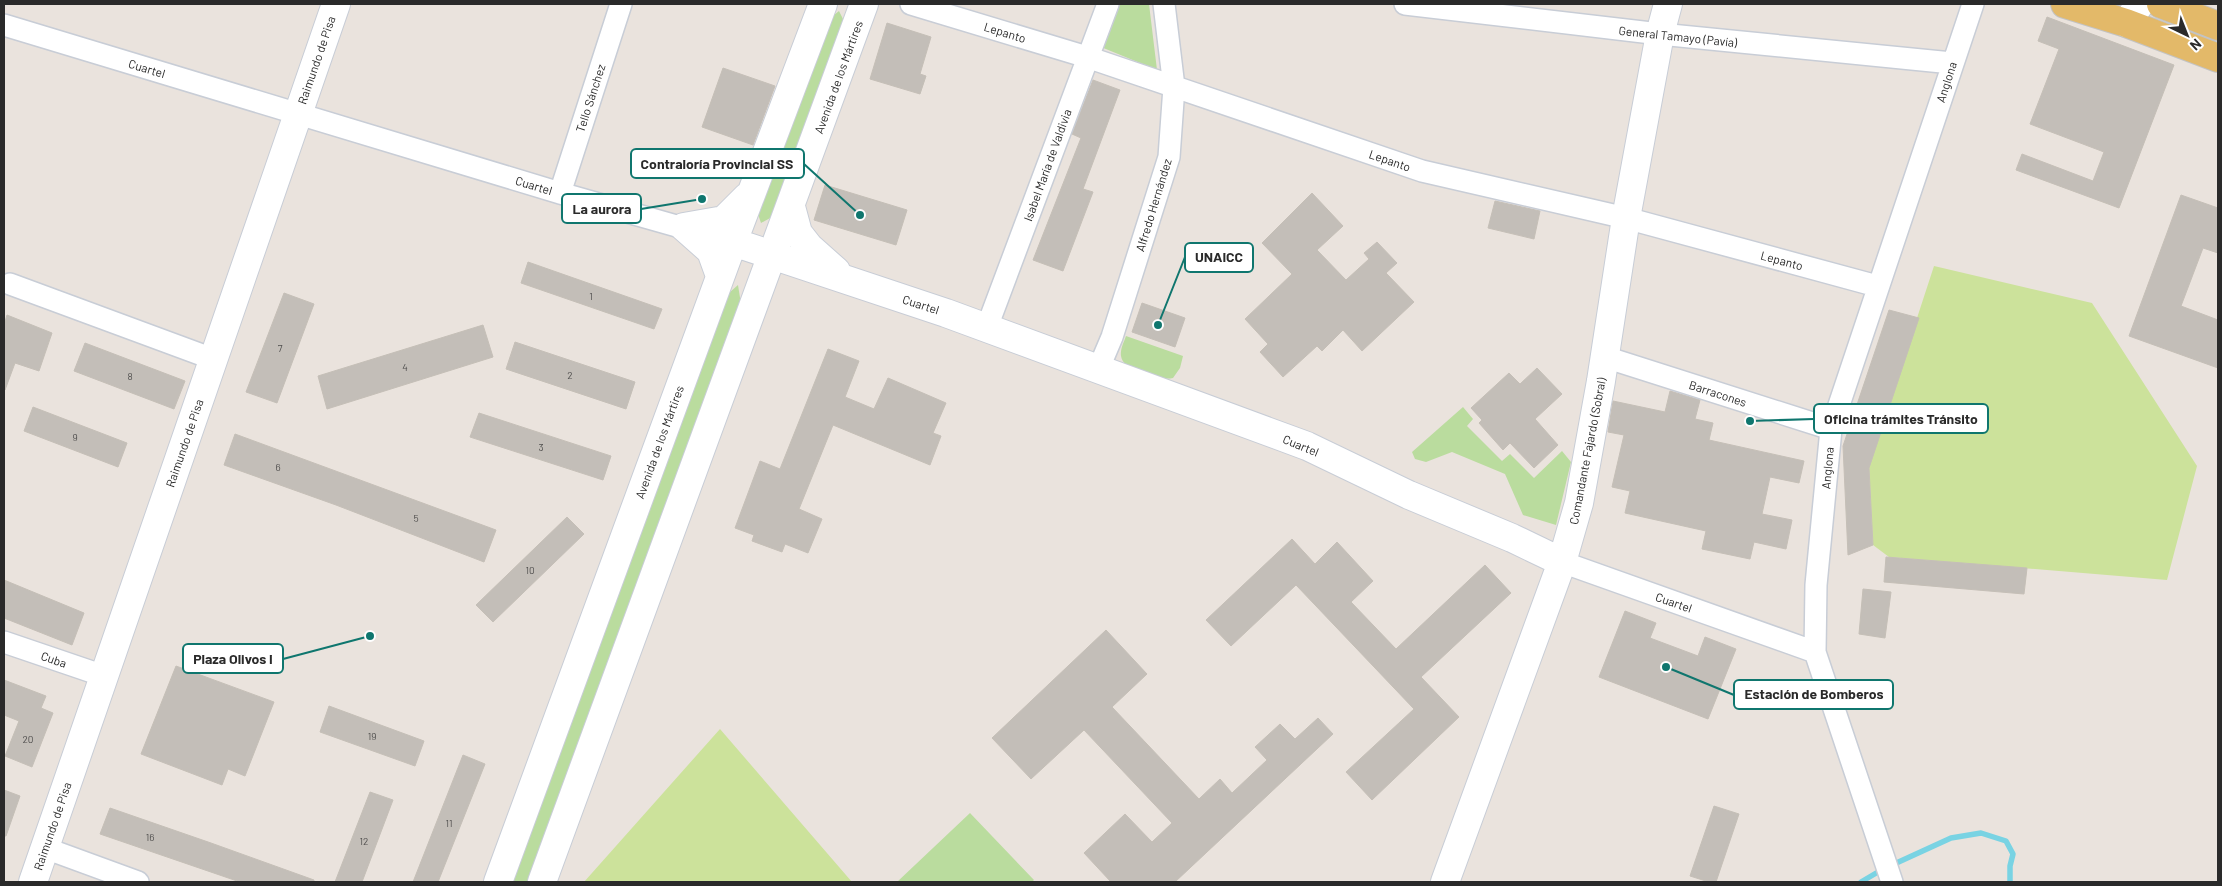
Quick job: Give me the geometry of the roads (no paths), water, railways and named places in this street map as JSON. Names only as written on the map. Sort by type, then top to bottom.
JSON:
[{"type":"main road","name":"Raimundo de Pisa","points":[[33,882],[336,4]]},
{"type":"main road","name":"Avenida de los Mártires","points":[[498,882],[720,276],[824,4]]},
{"type":"main road","name":"Avenida de los Mártires","points":[[542,882],[864,4]]},
{"type":"main road","name":"Comandante Fajardo (Sobral)","points":[[1445,882],[1562,562],[1579,503],[1605,357],[1626,218],[1660,34],[1668,4]]},
{"type":"main road","points":[[2065,4],[2131,10],[2218,58]]},
{"type":"main road","points":[[2162,4],[2218,26]]},
{"type":"main road","points":[[2211,4],[2218,10]]},
{"type":"main road","points":[[684,227],[724,220],[754,191]]},
{"type":"main road","points":[[791,207],[798,233],[809,247],[844,279]]},
{"type":"main road","points":[[684,227],[711,251],[720,276]]},
{"type":"main road","name":"Cuartel","points":[[733,242],[987,328],[1307,446],[1409,495],[1512,538],[1562,562]]},
{"type":"main road","points":[[753,304],[776,283],[794,276],[844,279]]},
{"type":"street","name":"Tello Sánchez","points":[[560,193],[621,4]]},
{"type":"street","name":"Lepanto","points":[[911,4],[1087,57],[1422,171],[1626,218],[1877,286]]},
{"type":"street","name":"Isabel María de Valdivia","points":[[987,328],[1108,4]]},
{"type":"street","name":"Alfredo Hernández","points":[[1098,370],[1112,337],[1169,158],[1174,87],[1164,4]]},
{"type":"street","name":"General Tamayo (Pavía)","points":[[1405,4],[1660,34],[1952,63]]},
{"type":"street","name":"Anglona","points":[[1892,882],[1815,652],[1816,585],[1831,429],[1877,286],[1973,4]]},
{"type":"street","name":"Cuartel","points":[[4,25],[560,193],[733,242]]},
{"type":"street","points":[[10,284],[213,359]]},
{"type":"street","name":"Barracones","points":[[1605,357],[1831,429]]},
{"type":"street","name":"Cuartel","points":[[1562,562],[1815,652]]},
{"type":"street","name":"Cuba","points":[[4,642],[104,676]]},
{"type":"street","points":[[44,848],[138,882]]},
{"type":"waterway","points":[[1892,865],[1951,838],[1981,833],[2006,841],[2013,854],[2010,866],[2010,882]]},
{"type":"waterway","points":[[1861,882],[1883,869]]},
{"type":"place","name":"La aurora","points":[[702,199]]},
{"type":"place","name":"Contraloría Provincial SS","points":[[860,215]]},
{"type":"place","name":"UNAICC","points":[[1158,325]]},
{"type":"place","name":"Oficina trámites Tránsito","points":[[1750,421]]},
{"type":"place","name":"Plaza Olivos I","points":[[370,636]]},
{"type":"place","name":"Estación de Bomberos","points":[[1666,667]]}]
